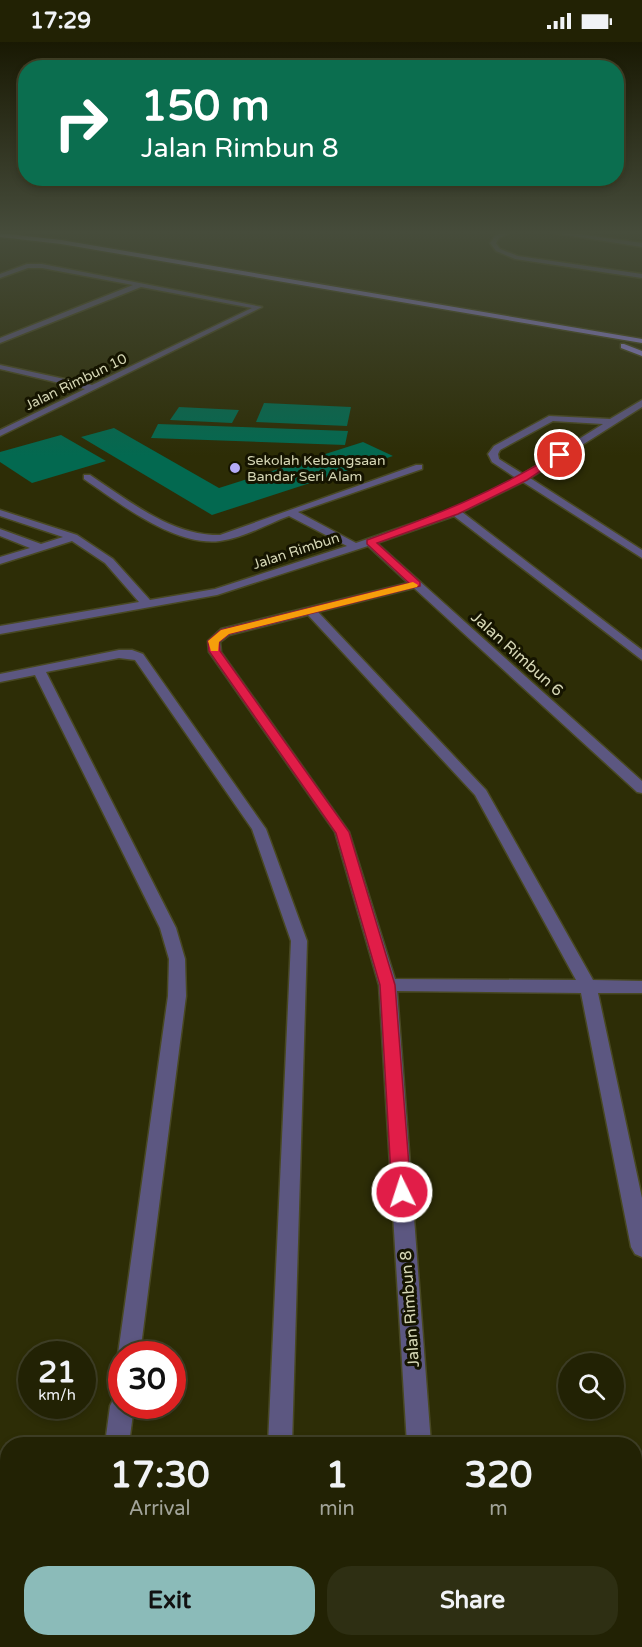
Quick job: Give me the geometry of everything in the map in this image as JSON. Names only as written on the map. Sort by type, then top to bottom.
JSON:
[{"type":"main road","points":[[387,306],[624,346],[642,352]]},
{"type":"main road","points":[[435,306],[642,340]]},
{"type":"street","points":[[0,341],[88,306]]},
{"type":"street","name":"Jalan Rimbun 10","points":[[0,433],[260,307],[254,306]]},
{"type":"street","points":[[0,367],[93,388]]},
{"type":"street","name":"Jalan Rimbun","points":[[0,630],[217,592],[356,547],[455,512],[524,478],[642,404]]},
{"type":"street","points":[[612,422],[552,418],[497,448],[493,454],[495,460],[642,555]]},
{"type":"street","points":[[87,477],[143,514],[188,535],[207,539],[221,538],[419,467]]},
{"type":"street","points":[[290,512],[356,547]]},
{"type":"street","points":[[455,512],[642,656]]},
{"type":"street","points":[[0,513],[72,537],[109,561],[147,604]]},
{"type":"street","points":[[0,532],[40,548]]},
{"type":"street","points":[[0,561],[72,537]]},
{"type":"street","points":[[626,544],[642,540]]},
{"type":"street","name":"Jalan Rimbun 6","points":[[370,542],[642,789]]},
{"type":"street","name":"Jalan Rimbun 8","points":[[417,584],[225,632],[214,641],[215,651],[342,832],[388,985],[419,1437]]},
{"type":"street","points":[[311,610],[481,793],[588,986],[642,1247]]},
{"type":"street","points":[[0,678],[119,654],[132,654],[139,657],[260,830],[298,940],[280,1437]]},
{"type":"street","points":[[39,670],[168,928],[177,959],[177,996],[131,1341]]},
{"type":"street","points":[[388,985],[642,987]]},
{"type":"street","points":[[118,1437],[120,1419]]},
{"type":"building","points":[[264,403],[351,407],[347,426],[256,422]]},
{"type":"building","points":[[179,407],[239,410],[232,423],[170,420]]},
{"type":"building","points":[[158,424],[348,431],[345,445],[151,438]]},
{"type":"building","points":[[114,428],[219,488],[363,442],[393,456],[212,515],[81,437]]},
{"type":"building","points":[[61,435],[106,461],[32,483],[0,462],[0,452]]},
{"type":"slow traffic","points":[[215,649],[214,641],[225,632],[413,585]]},
{"type":"place","name":"Sekolah Kebangsaan Bandar Seri Alam","points":[[235,468]]},
{"type":"route","points":[[402,1192],[388,985],[342,832],[215,651],[214,641],[225,632],[417,584],[370,542],[455,512],[524,478],[560,455]]}]
